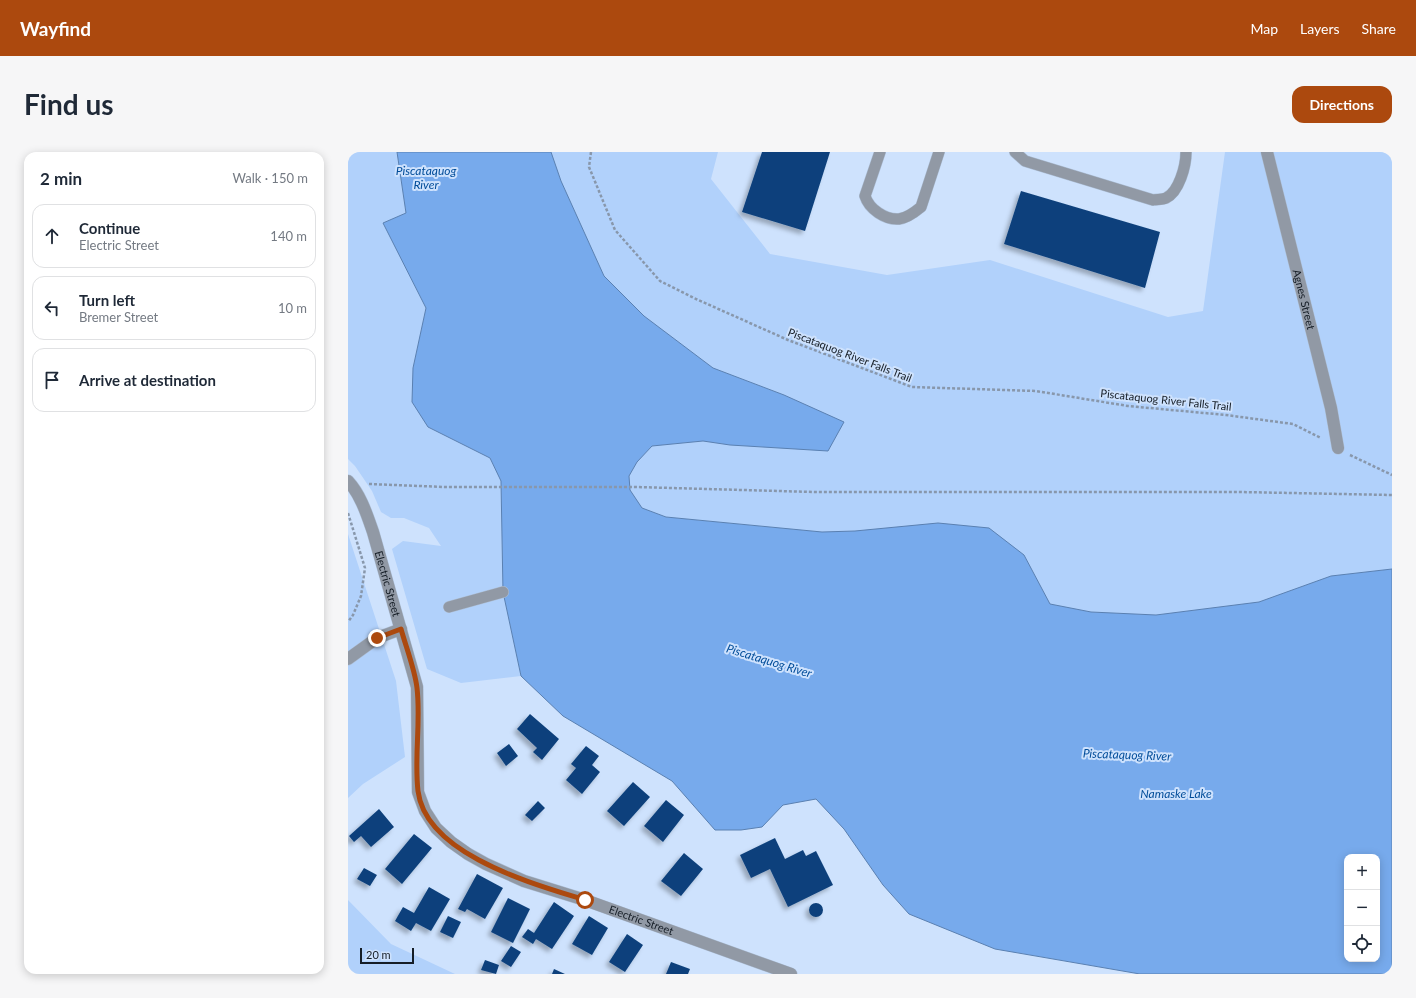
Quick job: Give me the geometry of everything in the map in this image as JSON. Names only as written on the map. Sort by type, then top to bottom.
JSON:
[{"type":"street","name":"Agnes Street","points":[[1267,152],[1331,408],[1338,448]]},
{"type":"street","name":"Electric Street","points":[[348,481],[353,487],[364,508],[373,532],[417,687],[418,792],[424,811],[436,828],[451,842],[486,864],[524,881],[585,900],[791,974]]},
{"type":"street","points":[[348,659],[377,638],[401,629]]},
{"type":"lane","points":[[880,152],[865,196],[866,200],[874,210],[881,215],[899,219],[915,213],[921,207],[939,152]]},
{"type":"lane","points":[[1015,152],[1025,161],[1153,200],[1165,199],[1178,185],[1186,159],[1186,152]]},
{"type":"lane","points":[[449,607],[503,592]]},
{"type":"path","name":"Piscataquog River Falls Trail","points":[[592,152],[589,166],[616,230],[660,281],[696,299],[788,340],[912,387],[1036,391],[1128,406],[1226,415],[1293,424],[1313,433]]},
{"type":"path","points":[[362,484],[445,487],[636,487],[814,492],[1240,492],[1392,495]]},
{"type":"path","points":[[348,513],[364,568],[362,596],[348,622]]},
{"type":"shaded area","points":[[348,152],[397,152],[406,213],[383,223],[426,308],[413,368],[428,427],[490,458],[501,481],[503,592],[521,676],[461,683],[427,669],[392,549],[403,541],[441,546],[429,528],[404,518],[391,518],[381,512],[372,491],[355,466],[348,459]]},
{"type":"shaded area","points":[[551,152],[718,152],[711,179],[770,254],[887,275],[990,260],[1168,317],[1203,311],[1225,152],[1392,152],[1392,569],[1331,576],[1259,602],[1156,615],[1091,612],[1050,604],[1024,555],[855,531],[822,532],[667,517],[642,508],[630,490],[629,476],[637,462],[652,446],[703,441],[730,445],[843,422],[784,395],[713,368],[644,316],[604,276],[561,181]]},
{"type":"shaded area","points":[[348,534],[396,681],[405,757],[363,784],[348,798]]},
{"type":"shaded area","points":[[348,900],[391,944],[455,974],[348,974]]},
{"type":"water","name":"Namaske Lake","points":[[397,152],[551,152],[561,181],[604,276],[644,316],[713,368],[784,395],[844,422],[828,451],[730,445],[703,441],[652,446],[637,462],[629,476],[630,490],[642,508],[666,517],[822,532],[855,531],[938,523],[989,528],[1024,555],[1050,604],[1091,612],[1156,615],[1259,602],[1331,576],[1392,569],[1392,974],[1140,974],[995,949],[909,914],[883,885],[844,829],[816,799],[783,805],[762,827],[741,830],[715,830],[672,781],[563,716],[521,676],[503,592],[501,481],[490,458],[428,427],[412,402],[413,368],[426,308],[383,223],[406,213]]},
{"type":"building","points":[[762,152],[830,152],[805,231],[742,212]]},
{"type":"building","points":[[1021,191],[1160,232],[1145,288],[1004,244]]},
{"type":"building","points":[[530,714],[559,739],[542,760],[533,752],[537,748],[517,729]]},
{"type":"building","points":[[509,744],[518,756],[506,766],[497,753]]},
{"type":"building","points":[[586,746],[599,756],[592,765],[600,772],[582,794],[566,780],[576,768],[571,764]]},
{"type":"building","points":[[633,782],[650,797],[624,826],[607,811]]},
{"type":"building","points":[[666,800],[684,815],[663,842],[644,826]]},
{"type":"building","points":[[538,801],[545,808],[532,821],[525,815]]},
{"type":"building","points":[[379,809],[394,827],[371,847],[361,836],[354,842],[349,836]]},
{"type":"building","points":[[414,834],[432,848],[402,884],[385,869]]},
{"type":"building","points":[[775,838],[785,859],[803,850],[806,856],[816,851],[833,885],[788,907],[770,869],[751,878],[740,855]]},
{"type":"building","points":[[684,853],[703,869],[681,896],[661,881]]},
{"type":"building","points":[[364,868],[377,875],[370,886],[357,879]]},
{"type":"building","points":[[477,874],[503,888],[485,919],[467,909],[465,912],[458,909]]},
{"type":"building","points":[[429,887],[450,899],[431,931],[416,923],[411,931],[395,921],[403,907],[414,913]]},
{"type":"building","points":[[508,898],[530,909],[513,943],[491,932]]},
{"type":"building","points":[[554,902],[574,916],[552,949],[536,939],[533,944],[522,937],[528,929],[534,933]]},
{"type":"building","points":[[816,903],[821,905],[823,910],[821,915],[816,917],[811,915],[809,910],[811,905]]},
{"type":"building","points":[[448,916],[461,922],[453,938],[440,932]]},
{"type":"building","points":[[589,916],[608,928],[592,955],[572,944]]},
{"type":"building","points":[[627,934],[643,945],[625,972],[609,962]]},
{"type":"building","points":[[511,946],[521,952],[511,967],[501,961]]},
{"type":"building","points":[[485,960],[499,965],[496,974],[481,970]]},
{"type":"building","points":[[671,962],[690,969],[688,974],[666,974]]},
{"type":"building","points":[[554,969],[565,974],[552,974]]},
{"type":"route","points":[[377,638],[401,629],[417,687],[418,792],[424,811],[436,828],[451,842],[486,864],[524,881],[585,900]]},
{"type":"water label","name":"Piscataquog River","points":[[426,178]]},
{"type":"water label","name":"Piscataquog River","points":[[769,661]]},
{"type":"water label","name":"Piscataquog River","points":[[1127,755]]}]
